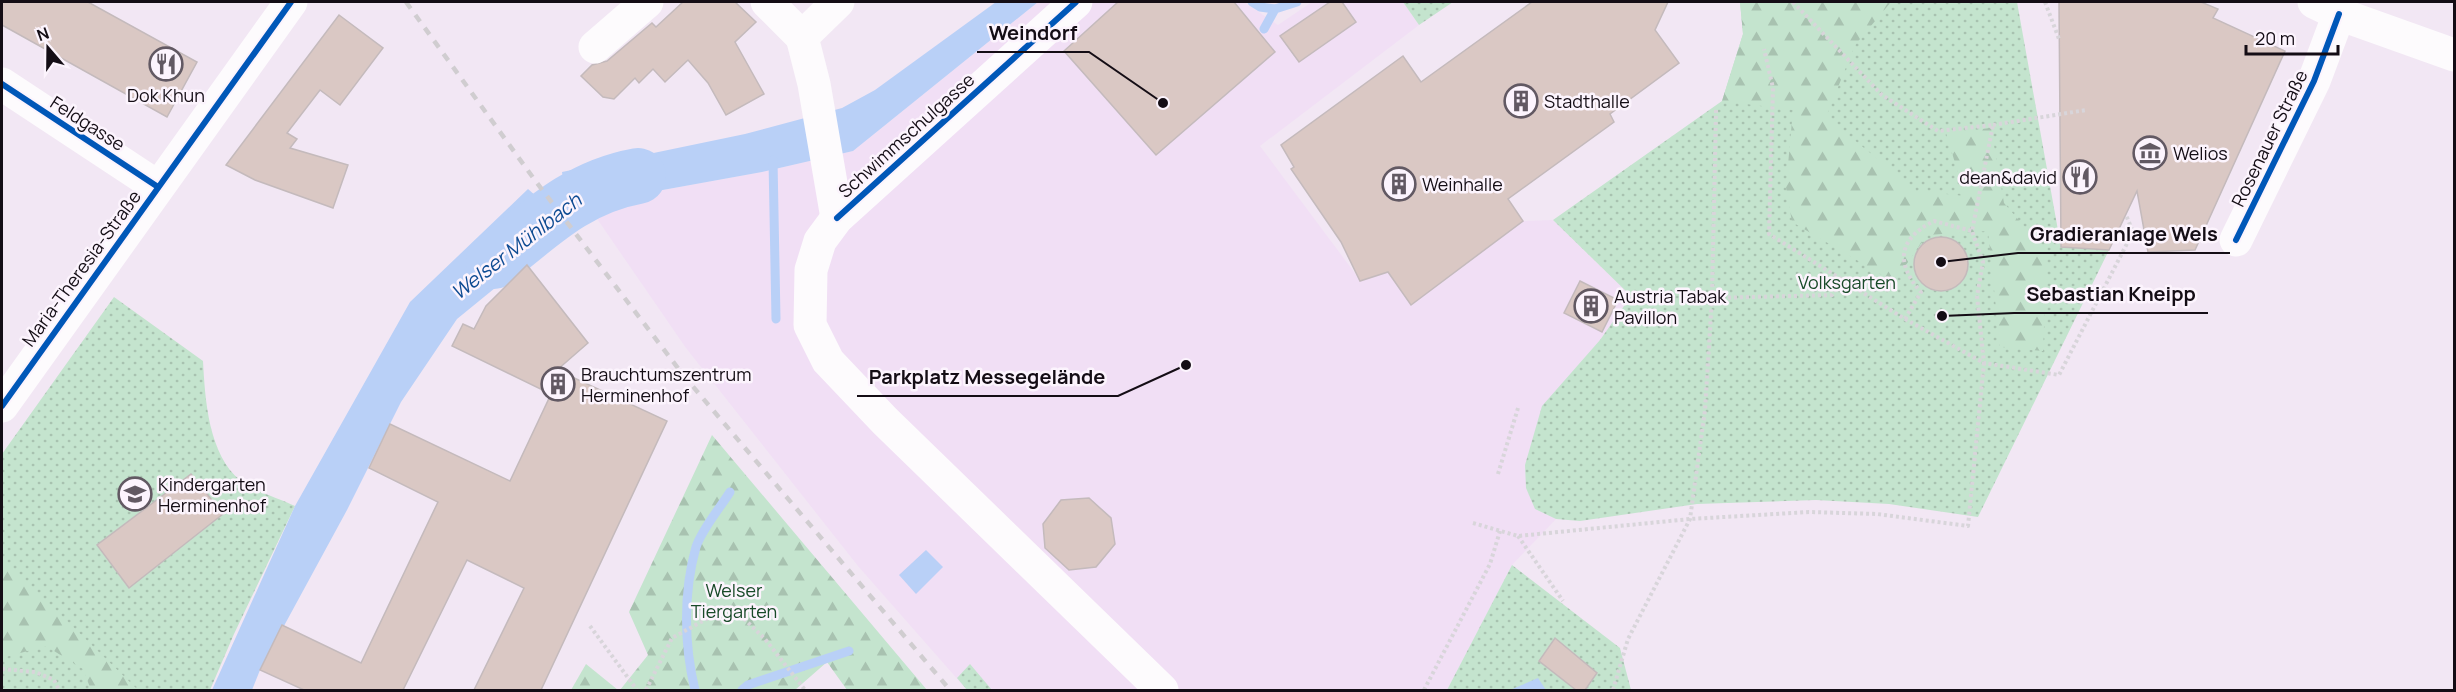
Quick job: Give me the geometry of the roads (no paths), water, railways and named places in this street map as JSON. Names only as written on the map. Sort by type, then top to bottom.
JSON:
[{"type":"street","name":"Maria-Theresia-Straße","points":[[2,406],[291,2]]},
{"type":"street","points":[[595,47],[647,2]]},
{"type":"street","points":[[767,2],[802,37],[838,2]]},
{"type":"street","name":"Schwimmschulgasse","points":[[837,218],[1076,2]]},
{"type":"street","points":[[2326,8],[2454,56]]},
{"type":"street","name":"Rosenauer Straße","points":[[2236,240],[2314,81],[2326,8]]},
{"type":"street","name":"Schwimmschulgasse","points":[[802,37],[814,84],[837,218]]},
{"type":"street","name":"Feldgasse","points":[[2,84],[158,187]]},
{"type":"street","points":[[837,218],[820,241],[811,270],[810,325],[828,362],[885,421],[1162,690]]},
{"type":"water","points":[[996,2],[1038,2],[853,151],[762,172],[602,201],[457,319],[401,402],[347,510],[260,670],[252,690],[212,690],[295,506],[410,302],[528,189],[570,226],[562,172],[745,134],[842,108],[875,90]]},
{"type":"water","points":[[926,550],[943,567],[916,594],[899,575]]},
{"type":"water","points":[[1538,678],[1546,690],[1510,690]]},
{"type":"waterway","points":[[1252,2],[1260,7],[1275,9]]},
{"type":"waterway","points":[[1264,29],[1275,9],[1297,2]]},
{"type":"waterway","points":[[773,160],[776,319]]},
{"type":"waterway","name":"Welser Mühlbach","points":[[494,261],[561,208],[596,189],[638,176]]},
{"type":"waterway","points":[[695,690],[691,673],[686,619],[692,565],[702,533],[730,492]]},
{"type":"waterway","points":[[742,690],[748,685],[849,651]]},
{"type":"railway","points":[[406,2],[534,179],[684,376],[950,690]]},
{"type":"place","name":"Dok Khun","points":[[166,64]]},
{"type":"place","name":"Stadthalle","points":[[1521,101]]},
{"type":"place","name":"Weindorf","points":[[1163,103]]},
{"type":"place","name":"Welios","points":[[2150,153]]},
{"type":"place","name":"dean&david","points":[[2080,177]]},
{"type":"place","name":"Weinhalle","points":[[1399,184]]},
{"type":"place","name":"Gradieranlage Wels","points":[[1941,262]]},
{"type":"place","name":"Austria Tabak Pavillon","points":[[1591,306]]},
{"type":"place","name":"Sebastian Kneipp","points":[[1942,316]]},
{"type":"place","name":"Parkplatz Messegelände","points":[[1186,365]]},
{"type":"place","name":"Brauchtumszentrum Herminenhof","points":[[558,384]]},
{"type":"place","name":"Kindergarten Herminenhof","points":[[135,494]]},
{"type":"park label","name":"Volksgarten","points":[[1847,282]]},
{"type":"park label","name":"Welser Tiergarten","points":[[734,600]]}]
